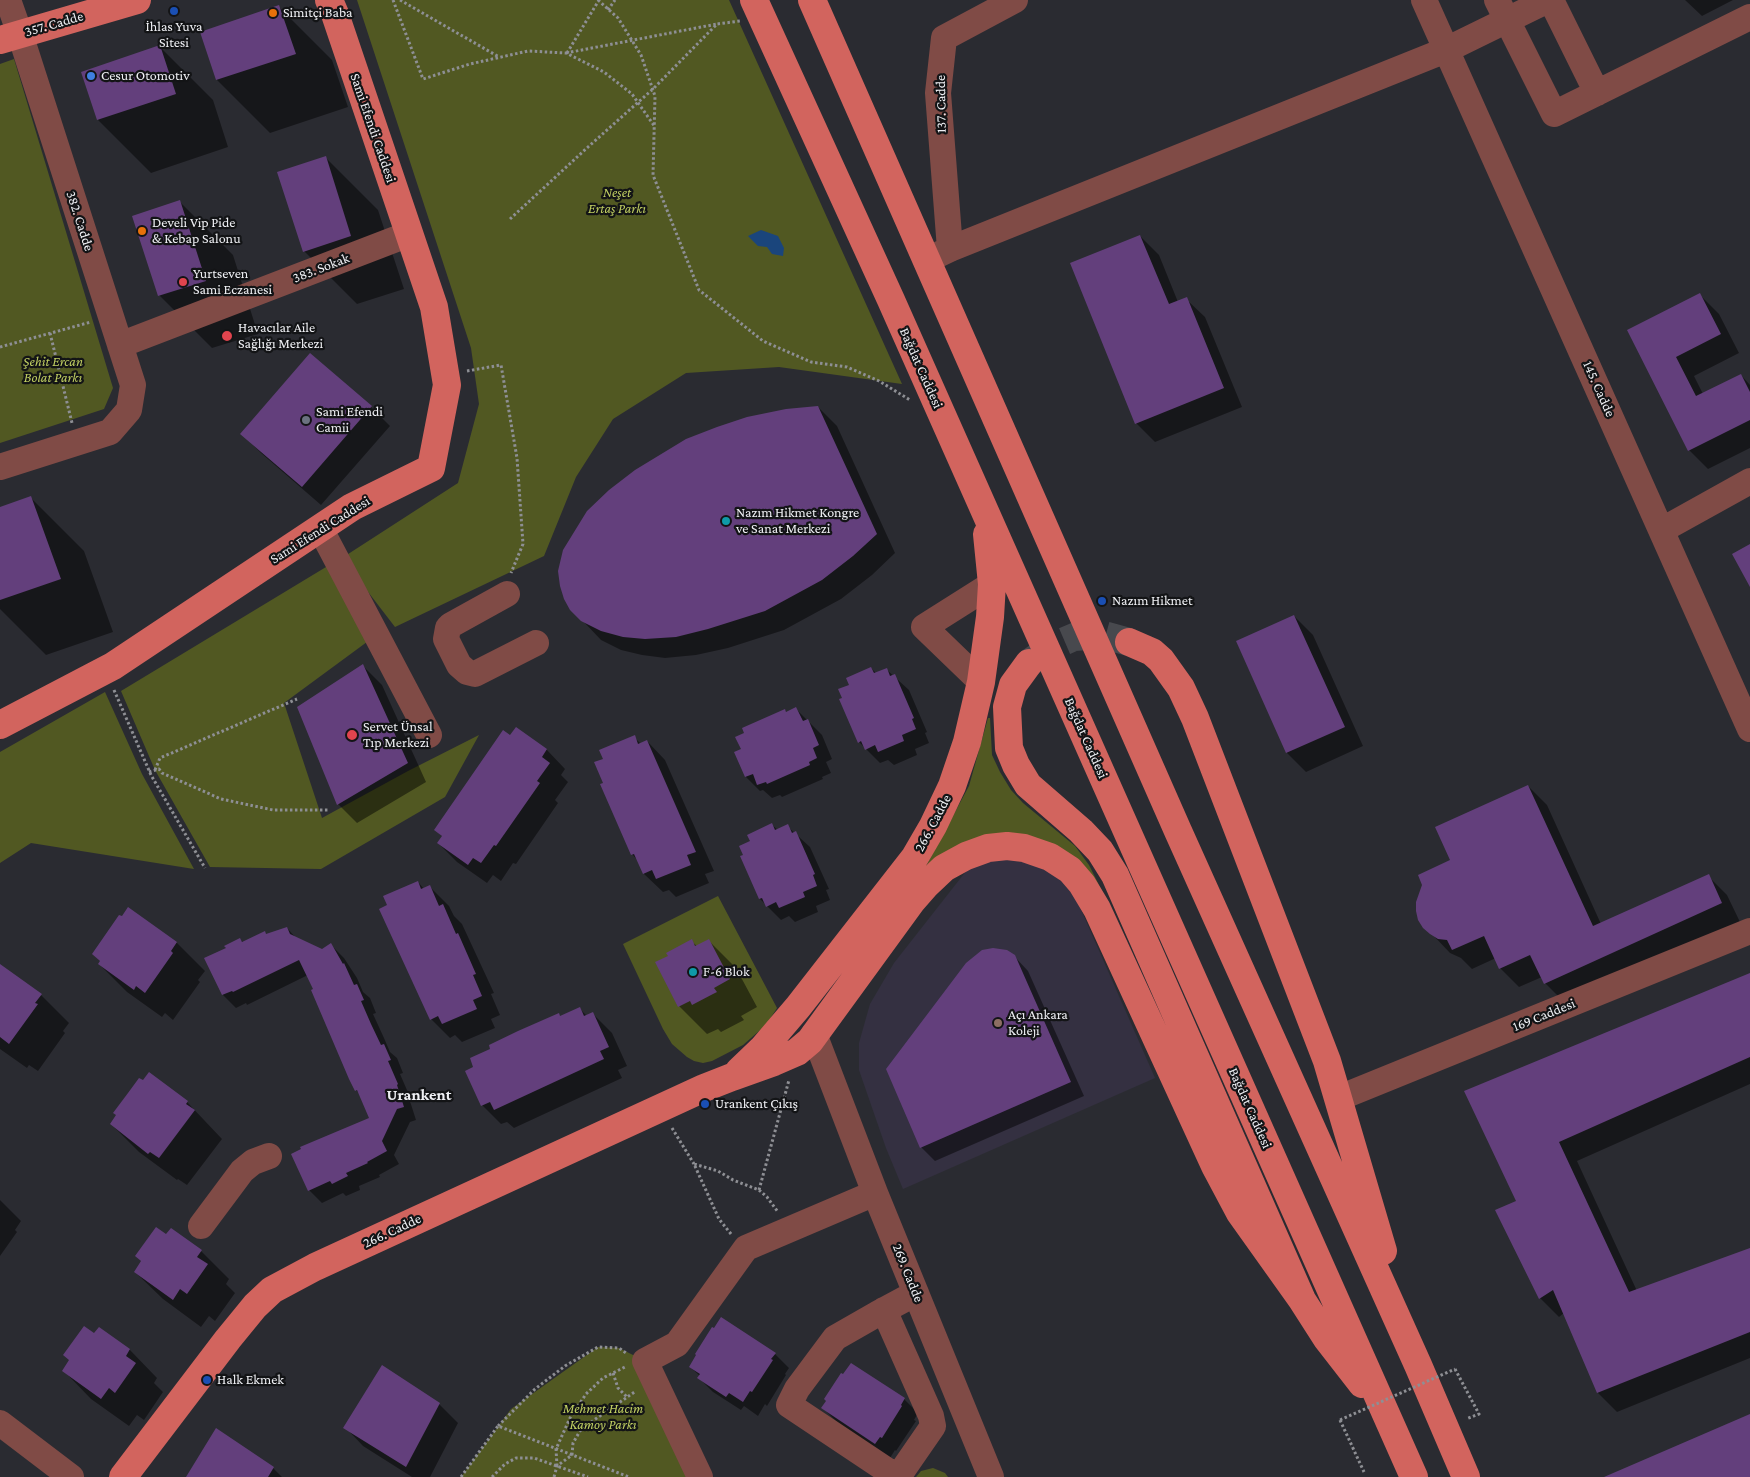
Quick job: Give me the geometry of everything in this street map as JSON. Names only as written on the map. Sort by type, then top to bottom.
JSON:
[{"type":"main road","name":"357. Cadde","points":[[10,37],[137,0]]},
{"type":"main road","name":"Sami Efendi Caddesi","points":[[0,725],[112,666],[352,507],[431,468],[447,385],[434,307],[335,14],[328,0]]},
{"type":"main road","points":[[812,0],[939,255],[1178,831],[1418,1365],[1466,1477]]},
{"type":"main road","name":"Bağdat Caddesi","points":[[758,9],[984,508],[1414,1477]]},
{"type":"main road","name":"266. Cadde","points":[[732,1077],[747,1064],[785,1023],[914,858],[933,826],[952,786],[967,742],[981,682],[990,617],[992,584],[984,508]]},
{"type":"main road","points":[[1129,642],[1152,652],[1170,671],[1181,688],[1195,718],[1327,1061],[1418,1365]]},
{"type":"main road","points":[[1029,663],[1013,685],[1007,706],[1009,748],[1016,765],[1028,785],[1081,831],[1100,851],[1115,875],[1302,1300]]},
{"type":"main road","points":[[805,1043],[912,901],[944,868],[966,856],[988,848],[1007,846],[1024,848],[1050,857],[1070,870],[1082,884],[1097,909],[1215,1166],[1240,1213],[1302,1300],[1327,1339],[1357,1378],[1382,1404]]},
{"type":"main road","points":[[785,1023],[799,1015],[806,1018],[810,1023],[805,1043]]},
{"type":"main road","name":"266. Cadde","points":[[123,1477],[228,1339],[255,1306],[272,1290],[315,1267],[661,1109],[732,1077],[762,1067],[805,1043]]},
{"type":"street","name":"382. Cadde","points":[[8,0],[10,37],[111,317],[133,385],[129,410],[110,432],[77,442]]},
{"type":"street","name":"137. Cadde","points":[[939,255],[938,93],[944,38],[1015,0]]},
{"type":"street","name":"145. Cadde","points":[[1424,0],[1750,729]]},
{"type":"street","points":[[939,255],[1446,50],[1502,10],[1549,0],[1597,93]]},
{"type":"street","points":[[1502,10],[1554,114],[1750,17]]},
{"type":"street","name":"383. Sokak","points":[[120,345],[409,234]]},
{"type":"street","points":[[0,468],[77,442]]},
{"type":"street","points":[[1662,530],[1750,481]]},
{"type":"street","points":[[320,528],[429,735]]},
{"type":"street","points":[[981,682],[924,627],[992,584]]},
{"type":"street","points":[[508,587],[448,628],[446,639],[459,665],[467,672],[475,674],[536,643]]},
{"type":"street","name":"169 Caddesi","points":[[1339,1098],[1750,931]]},
{"type":"street","name":"269. Cadde","points":[[805,1043],[827,1069],[875,1193],[991,1477]]},
{"type":"street","points":[[201,1226],[242,1170],[254,1162],[269,1156]]},
{"type":"street","points":[[700,1477],[646,1369],[676,1344],[746,1248],[875,1193]]},
{"type":"street","points":[[884,1310],[931,1416],[933,1426],[902,1471],[891,1473],[789,1405],[797,1389],[834,1338],[884,1310],[916,1293]]},
{"type":"street","points":[[0,1423],[71,1477]]},
{"type":"path","points":[[392,0],[423,79],[470,64],[528,51],[566,53],[717,24],[758,9]]},
{"type":"path","points":[[400,0],[500,57]]},
{"type":"path","points":[[566,53],[598,0],[618,18],[641,55],[655,96],[656,128],[653,175],[699,290],[763,341],[811,362],[847,367],[879,381],[912,401]]},
{"type":"path","points":[[608,10],[615,0]]},
{"type":"path","points":[[510,219],[653,89],[717,24]]},
{"type":"path","points":[[566,53],[604,72],[632,94],[656,128]]},
{"type":"path","points":[[0,347],[111,317]]},
{"type":"path","points":[[50,333],[77,442]]},
{"type":"path","points":[[445,375],[501,365],[517,458],[523,544],[508,587]]},
{"type":"path","points":[[112,666],[110,672],[116,696],[149,772],[205,868]]},
{"type":"path","points":[[155,770],[160,758],[297,699]]},
{"type":"path","points":[[149,772],[159,769],[162,773],[221,799],[273,810],[328,810]]},
{"type":"path","points":[[759,1190],[805,1043]]},
{"type":"path","points":[[661,1109],[694,1164],[719,1219],[726,1230],[736,1238]]},
{"type":"path","points":[[694,1164],[718,1171],[733,1180],[759,1190],[772,1203],[779,1216]]},
{"type":"path","points":[[461,1477],[498,1426],[535,1389],[564,1366],[598,1347],[618,1348],[646,1369]]},
{"type":"path","points":[[554,1477],[558,1466],[556,1449],[570,1418],[586,1394],[603,1378],[613,1373],[646,1369]]},
{"type":"path","points":[[558,1466],[572,1455],[574,1443],[580,1431],[627,1397],[646,1369]]},
{"type":"path","points":[[1364,1472],[1340,1420],[1455,1369],[1479,1414]]},
{"type":"path","points":[[613,1373],[618,1388],[627,1397]]},
{"type":"path","points":[[498,1426],[629,1477]]},
{"type":"path","points":[[492,1477],[505,1464],[516,1458],[534,1458],[588,1477]]},
{"type":"shaded area","name":"Açı Ankara Koleji","points":[[995,857],[1040,865],[1062,881],[1075,896],[1155,1078],[903,1189],[886,1148],[859,1070],[859,1043],[870,1004],[894,963],[967,870]]},
{"type":"green space","name":"Neşet Ertaş Parkı","points":[[357,0],[729,0],[902,384],[779,367],[686,373],[613,419],[576,477],[544,556],[395,627],[342,558],[458,483],[479,404],[471,348]]},
{"type":"green space","name":"Şehit Ercan Bolat Parkı","points":[[14,59],[113,388],[104,409],[0,443],[0,64]]},
{"type":"green space","points":[[331,564],[371,639],[284,703],[322,818],[479,735],[445,797],[321,869],[210,867],[155,770],[121,691]]},
{"type":"green space","points":[[105,692],[142,774],[194,869],[31,843],[0,863],[0,752]]},
{"type":"green space","points":[[988,718],[990,718],[992,755],[1011,790],[1023,803],[1075,846],[1089,865],[1103,893],[1048,847],[925,868],[969,786]]},
{"type":"green space","points":[[718,896],[777,1008],[766,1025],[743,1045],[712,1061],[703,1063],[687,1057],[672,1044],[623,944]]},
{"type":"green space","name":"Mehmet Hacim Kamoy Parkı","points":[[598,1347],[619,1348],[645,1361],[696,1477],[461,1477],[511,1409]]},
{"type":"green space","points":[[933,1468],[945,1473],[948,1477],[916,1477],[921,1471]]},
{"type":"water","points":[[761,230],[778,236],[784,248],[783,256],[772,254],[767,247],[758,246],[748,236]]},
{"type":"building","points":[[279,5],[296,54],[216,80],[200,32]]},
{"type":"building","points":[[160,45],[176,94],[97,120],[81,72]]},
{"type":"building","points":[[326,156],[351,236],[303,252],[277,172]]},
{"type":"building","points":[[180,200],[206,281],[158,296],[132,216]]},
{"type":"building","points":[[1140,235],[1169,304],[1187,297],[1224,388],[1135,424],[1070,263]]},
{"type":"building","points":[[1700,293],[1721,334],[1676,357],[1696,396],[1741,374],[1750,392],[1750,420],[1688,451],[1627,330]]},
{"type":"building","name":"Sami Efendi Camii","points":[[310,353],[372,406],[302,487],[240,434]]},
{"type":"building","name":"Nazım Hikmet Kongre ve Sanat Merkezi","points":[[818,406],[877,534],[853,556],[822,580],[765,611],[676,637],[645,639],[623,637],[601,631],[581,621],[570,610],[560,586],[558,571],[563,550],[587,511],[609,490],[635,470],[686,439],[747,417],[786,409]]},
{"type":"building","points":[[31,496],[61,579],[0,600],[0,507]]},
{"type":"building","points":[[1750,544],[1750,587],[1732,554]]},
{"type":"building","points":[[1294,615],[1345,727],[1286,753],[1236,641]]},
{"type":"building","name":"Servet Ünsal Tıp Merkezi","points":[[363,664],[408,763],[337,805],[297,707]]},
{"type":"building","points":[[871,667],[874,673],[887,668],[890,676],[895,674],[914,718],[912,719],[916,729],[902,735],[904,741],[878,752],[875,745],[865,750],[861,741],[858,743],[839,699],[842,698],[838,689],[849,685],[846,678]]},
{"type":"building","points":[[796,707],[803,721],[808,719],[819,745],[813,748],[817,758],[809,762],[810,765],[767,784],[766,782],[757,785],[753,774],[745,777],[734,752],[741,749],[735,737],[744,733],[742,728],[785,709],[786,712]]},
{"type":"building","points":[[516,727],[547,749],[542,757],[550,763],[537,781],[540,783],[496,846],[494,845],[481,863],[473,858],[468,865],[437,843],[442,836],[434,830],[503,730],[510,735]]},
{"type":"building","points":[[635,735],[638,744],[647,740],[696,852],[687,855],[691,865],[656,879],[652,870],[643,874],[634,854],[631,855],[600,784],[603,783],[594,762],[603,759],[599,750]]},
{"type":"building","points":[[1528,785],[1593,926],[1709,874],[1722,903],[1544,984],[1530,955],[1499,969],[1484,936],[1452,950],[1447,940],[1438,939],[1423,928],[1418,920],[1416,911],[1416,902],[1422,885],[1418,875],[1450,860],[1435,827]]},
{"type":"building","points":[[772,823],[775,830],[788,824],[792,833],[796,831],[815,874],[813,875],[817,886],[803,892],[805,897],[779,908],[776,902],[766,907],[762,898],[759,899],[740,856],[743,855],[739,846],[750,841],[747,835]]},
{"type":"building","points":[[418,881],[421,889],[430,885],[439,906],[443,904],[476,974],[473,975],[482,996],[473,1000],[477,1009],[442,1024],[438,1016],[430,1020],[379,909],[387,905],[383,896]]},
{"type":"building","points":[[128,907],[177,942],[171,951],[173,953],[145,993],[136,986],[134,990],[98,964],[100,961],[92,954],[119,915],[122,916]]},
{"type":"building","points":[[287,927],[290,934],[322,949],[331,943],[344,963],[354,985],[357,984],[364,1000],[361,1001],[371,1024],[381,1045],[384,1044],[391,1060],[388,1061],[398,1084],[404,1107],[397,1109],[382,1141],[387,1151],[368,1163],[346,1173],[348,1176],[332,1184],[330,1181],[308,1191],[291,1154],[301,1149],[300,1147],[369,1118],[357,1090],[355,1091],[349,1079],[311,990],[313,989],[299,960],[233,992],[222,995],[204,958],[226,948],[224,946],[240,938],[242,942],[265,931],[266,934]]},
{"type":"building","name":"F-6 Blok","points":[[692,939],[695,946],[709,939],[730,979],[714,988],[717,992],[692,1005],[690,1001],[678,1007],[655,962],[668,956],[666,953]]},
{"type":"building","points":[[993,948],[1007,950],[1015,955],[1071,1082],[920,1148],[886,1069],[966,963],[982,950]]},
{"type":"building","points":[[0,964],[42,994],[35,1003],[38,1004],[9,1044],[0,1037]]},
{"type":"building","points":[[1750,973],[1750,1057],[1559,1142],[1629,1292],[1750,1248],[1750,1332],[1597,1393],[1553,1290],[1539,1299],[1495,1210],[1516,1201],[1464,1091]]},
{"type":"building","points":[[580,1007],[584,1016],[593,1012],[609,1047],[600,1051],[604,1059],[494,1110],[490,1102],[481,1106],[465,1071],[473,1067],[470,1058],[490,1049],[489,1045],[518,1031],[559,1013],[560,1016]]},
{"type":"building","points":[[149,1072],[188,1101],[186,1104],[195,1110],[159,1158],[150,1152],[148,1154],[110,1124],[116,1115],[113,1113],[139,1078],[143,1080]]},
{"type":"building","points":[[156,1227],[166,1234],[171,1228],[202,1250],[197,1257],[208,1264],[187,1294],[180,1289],[173,1300],[134,1272],[141,1261],[135,1256]]},
{"type":"building","points":[[721,1317],[776,1353],[752,1392],[750,1391],[743,1402],[729,1393],[726,1397],[709,1386],[697,1378],[700,1374],[689,1367],[712,1327],[714,1328]]},
{"type":"building","points":[[84,1326],[94,1333],[99,1327],[130,1349],[126,1356],[136,1363],[115,1393],[109,1388],[101,1399],[62,1371],[69,1360],[63,1355]]},
{"type":"building","points":[[851,1363],[905,1398],[882,1438],[880,1437],[875,1444],[821,1408],[826,1401],[824,1399],[841,1373],[843,1374]]},
{"type":"building","points":[[382,1365],[440,1403],[406,1467],[343,1428]]},
{"type":"building","points":[[1750,1414],[1750,1477],[1604,1477]]},
{"type":"building","points":[[216,1428],[274,1467],[268,1477],[186,1477]]},
{"type":"tunnel","points":[[1029,663],[1053,646],[1074,637],[1104,635],[1129,642]]},
{"type":"place","name":"İhlas Yuva Sitesi","points":[[174,11]]},
{"type":"place","name":"Simitçi Baba","points":[[273,13]]},
{"type":"place","name":"Cesur Otomotiv","points":[[91,76]]},
{"type":"place","name":"Develi Vip Pide & Kebap Salonu","points":[[142,231]]},
{"type":"place","name":"Yurtseven Sami Eczanesi","points":[[183,282]]},
{"type":"place","name":"Havacılar Aile Sağlığı Merkezi","points":[[227,336]]},
{"type":"place","name":"Sami Efendi Camii","points":[[306,420]]},
{"type":"place","name":"Nazım Hikmet Kongre ve Sanat Merkezi","points":[[726,521]]},
{"type":"place","name":"Nazım Hikmet","points":[[1102,601]]},
{"type":"place","name":"Servet Ünsal Tıp Merkezi","points":[[352,735]]},
{"type":"place","name":"F-6 Blok","points":[[693,972]]},
{"type":"place","name":"Açı Ankara Koleji","points":[[998,1023]]},
{"type":"place","name":"Urankent Çıkış","points":[[705,1104]]},
{"type":"place","name":"Halk Ekmek","points":[[207,1380]]},
{"type":"district","name":"Urankent","points":[[419,1095]]}]
